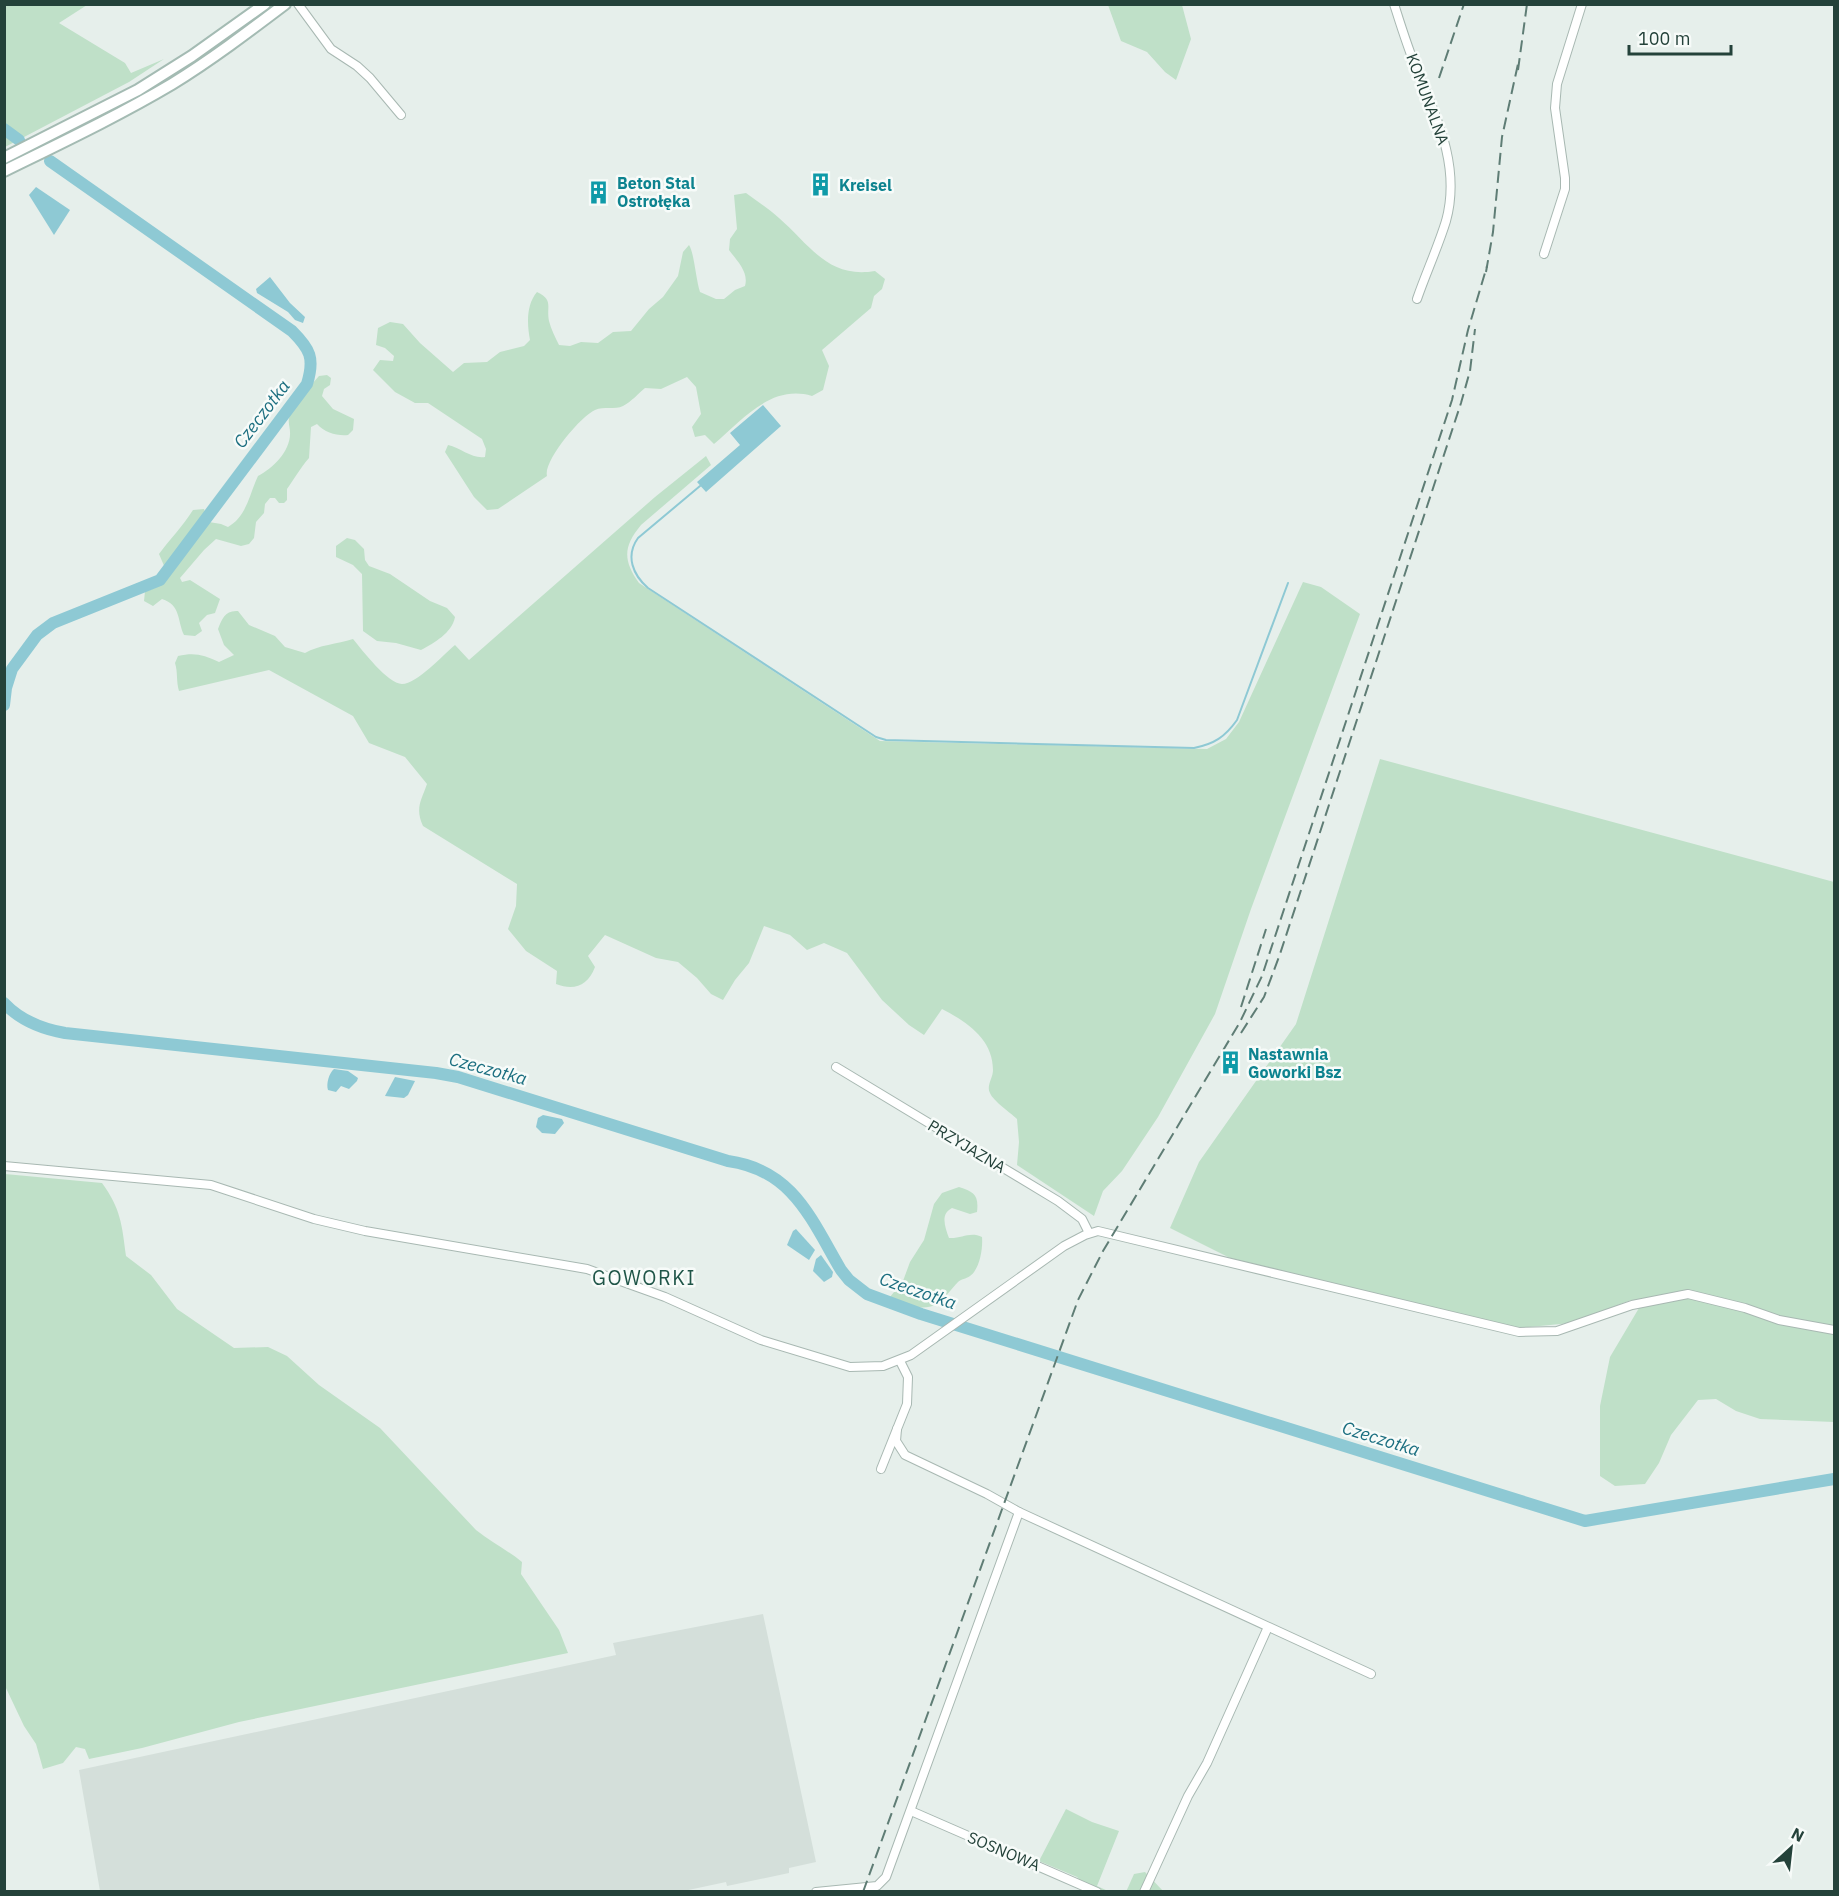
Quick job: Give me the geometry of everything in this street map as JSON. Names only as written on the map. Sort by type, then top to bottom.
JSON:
[{"type":"main road","points":[[4,158],[110,105],[164,74],[265,4]]},
{"type":"main road","points":[[4,171],[112,118],[173,83],[227,48],[285,4]]},
{"type":"street","points":[[298,4],[331,49],[357,66],[370,78],[401,115]]},
{"type":"street","name":"KOMUNALNA","points":[[1394,4],[1416,68],[1444,135],[1451,180],[1446,220],[1417,299]]},
{"type":"street","points":[[1544,254],[1565,189],[1555,108],[1557,84],[1582,4]]},
{"type":"street","name":"PRZYJAZNA","points":[[836,1067],[1058,1201],[1082,1219],[1089,1233]]},
{"type":"street","points":[[4,1166],[211,1185],[314,1219],[365,1231],[587,1269],[665,1297],[761,1340],[850,1367],[876,1367],[900,1361],[911,1355],[1064,1246],[1089,1233],[1107,1233],[1519,1332],[1557,1331],[1632,1305],[1688,1294],[1745,1308],[1779,1320],[1834,1330]]},
{"type":"street","points":[[881,1469],[907,1404],[908,1377],[900,1361]]},
{"type":"street","points":[[897,1429],[896,1441],[904,1455],[987,1494],[1019,1512],[1371,1674]]},
{"type":"street","points":[[816,1892],[877,1886],[886,1877],[1019,1512]]},
{"type":"street","points":[[1144,1892],[1188,1796],[1207,1763],[1268,1627]]},
{"type":"street","name":"SOSNOWA","points":[[911,1811],[1097,1892]]},
{"type":"shaded area","points":[[763,1614],[816,1862],[789,1868],[789,1873],[727,1886],[726,1882],[679,1892],[100,1891],[79,1770],[616,1655],[613,1643]]},
{"type":"green space","points":[[4,5],[87,5],[59,23],[125,63],[131,73],[164,59],[129,82],[5,147]]},
{"type":"green space","points":[[1108,5],[1182,5],[1191,39],[1176,80],[1165,72],[1147,52],[1121,41]]},
{"type":"green space","points":[[746,193],[832,265],[859,272],[875,271],[885,279],[882,289],[874,296],[871,308],[822,350],[829,366],[823,390],[812,396],[783,395],[770,400],[758,406],[714,444],[705,435],[695,437],[692,427],[701,414],[696,387],[687,377],[661,389],[645,388],[623,406],[598,409],[589,414],[557,450],[547,469],[547,476],[498,509],[487,510],[474,497],[445,452],[448,445],[476,456],[485,457],[486,449],[482,439],[428,403],[415,403],[395,392],[373,370],[380,360],[393,361],[394,356],[385,348],[376,345],[378,328],[390,322],[403,324],[420,343],[453,372],[464,363],[487,362],[500,352],[524,346],[530,340],[528,315],[533,297],[537,292],[546,298],[549,321],[559,345],[570,346],[581,342],[598,343],[613,332],[631,331],[649,309],[663,297],[678,276],[683,252],[689,245],[700,292],[716,299],[724,299],[735,290],[745,286],[744,271],[729,250],[730,239],[737,229],[734,195]]},
{"type":"green space","points":[[327,375],[331,378],[330,385],[324,389],[322,396],[333,409],[354,419],[353,430],[348,435],[340,435],[327,432],[317,424],[311,427],[309,458],[287,489],[287,500],[279,503],[275,498],[270,498],[265,504],[264,513],[256,522],[254,538],[249,544],[241,546],[216,539],[180,578],[182,582],[190,580],[220,599],[215,613],[207,615],[199,623],[202,631],[195,636],[184,635],[178,614],[172,605],[162,599],[153,606],[144,601],[145,591],[158,586],[168,575],[159,554],[193,510],[204,509],[209,522],[228,527],[239,517],[258,476],[275,464],[288,446],[289,418],[294,407],[319,376]]},
{"type":"green space","points":[[706,456],[711,465],[641,525],[635,533],[627,554],[634,575],[639,583],[880,741],[1207,749],[1226,739],[1239,722],[1303,582],[1321,587],[1360,614],[1251,909],[1215,1014],[1158,1117],[1122,1171],[1103,1191],[1094,1216],[1017,1165],[1019,1142],[1017,1119],[990,1093],[992,1059],[989,1049],[977,1033],[942,1009],[924,1035],[909,1025],[882,1000],[847,953],[824,943],[807,950],[790,935],[764,926],[749,963],[723,1000],[711,994],[678,962],[656,958],[605,935],[588,956],[595,967],[584,983],[574,987],[556,984],[557,971],[526,951],[508,929],[516,906],[517,884],[423,826],[419,809],[427,784],[405,757],[369,743],[353,716],[269,670],[179,691],[175,663],[178,656],[199,655],[219,662],[234,655],[224,645],[218,629],[225,616],[234,611],[238,611],[249,625],[275,636],[285,647],[305,653],[322,646],[353,639],[383,673],[396,683],[408,683],[415,679],[455,645],[469,660],[655,497]]},
{"type":"green space","points":[[347,538],[355,540],[364,549],[365,560],[369,566],[390,574],[430,601],[447,608],[455,617],[446,633],[421,650],[396,643],[377,641],[363,631],[362,574],[353,565],[336,557],[336,546]]},
{"type":"green space","points":[[1380,759],[1834,882],[1834,1422],[1760,1419],[1736,1411],[1716,1399],[1698,1400],[1671,1435],[1659,1463],[1645,1484],[1615,1486],[1600,1476],[1600,1406],[1610,1357],[1639,1308],[1631,1300],[1571,1323],[1518,1328],[1230,1258],[1170,1228],[1199,1162],[1296,1024]]},
{"type":"green space","points":[[5,1174],[102,1183],[120,1218],[126,1256],[151,1275],[177,1309],[234,1348],[268,1347],[287,1356],[319,1385],[380,1428],[476,1530],[522,1562],[521,1574],[559,1630],[568,1653],[239,1722],[142,1748],[89,1759],[85,1749],[76,1747],[63,1763],[43,1769],[36,1744],[24,1726],[5,1686]]},
{"type":"green space","points":[[959,1187],[974,1195],[977,1212],[970,1214],[952,1208],[946,1214],[945,1225],[949,1238],[969,1235],[982,1237],[981,1252],[976,1268],[970,1276],[958,1282],[944,1298],[933,1306],[914,1307],[895,1300],[890,1297],[903,1281],[910,1262],[924,1240],[934,1204],[942,1193]]},
{"type":"green space","points":[[1066,1809],[1092,1822],[1119,1831],[1097,1886],[1108,1891],[1090,1891],[1077,1877],[1039,1861]]},
{"type":"green space","points":[[1145,1872],[1163,1891],[1126,1892],[1134,1874]]},
{"type":"water","points":[[36,187],[70,210],[54,235],[29,195]]},
{"type":"water","points":[[270,277],[290,303],[305,317],[303,323],[295,320],[288,312],[257,293],[256,289]]},
{"type":"water","points":[[763,405],[781,426],[706,492],[697,482],[740,445],[730,433]]},
{"type":"water","points":[[334,1069],[348,1071],[358,1078],[357,1081],[349,1089],[341,1086],[336,1092],[328,1090],[328,1079]]},
{"type":"water","points":[[395,1077],[415,1081],[404,1098],[385,1096]]},
{"type":"water","points":[[543,1115],[562,1119],[564,1123],[555,1134],[542,1133],[536,1127],[538,1118]]},
{"type":"water","points":[[796,1229],[815,1250],[809,1260],[787,1245]]},
{"type":"water","points":[[821,1255],[833,1272],[832,1277],[824,1282],[813,1271],[816,1259]]},
{"type":"waterway","name":"Czeczotka","points":[[4,129],[19,140]]},
{"type":"waterway","name":"Czeczotka","points":[[4,705],[12,669],[37,635],[53,623],[160,580],[307,384],[311,367],[307,349],[292,331],[50,161]]},
{"type":"waterway","points":[[700,486],[638,538],[631,558],[638,577],[648,588],[876,737],[886,740],[1194,748],[1207,744],[1218,739],[1237,720],[1288,583]]},
{"type":"waterway","name":"Czeczotka","points":[[4,1003],[17,1015],[32,1023],[65,1033],[458,1077],[750,1166],[769,1175],[798,1200],[841,1270],[849,1280],[867,1294],[921,1314],[1585,1521],[1834,1479]]},
{"type":"railway","points":[[1439,78],[1464,4]]},
{"type":"railway","points":[[1518,70],[1527,4]]},
{"type":"railway","points":[[1486,272],[1493,232],[1502,137],[1518,64]]},
{"type":"railway","points":[[863,1892],[1078,1300],[1103,1251],[1240,1022],[1262,976],[1452,400],[1468,330],[1487,266]]},
{"type":"railway","points":[[1241,1033],[1264,997],[1280,954],[1461,403],[1470,371],[1475,329]]},
{"type":"railway","points":[[1241,1007],[1266,929]]},
{"type":"place","name":"Kreisel","points":[[821,185]]},
{"type":"place","name":"Beton Stal Ostrołęka","points":[[599,192]]},
{"type":"place","name":"Nastawnia Goworki Bsz","points":[[1230,1063]]},
{"type":"district","name":"GOWORKI","points":[[644,1278]]}]
